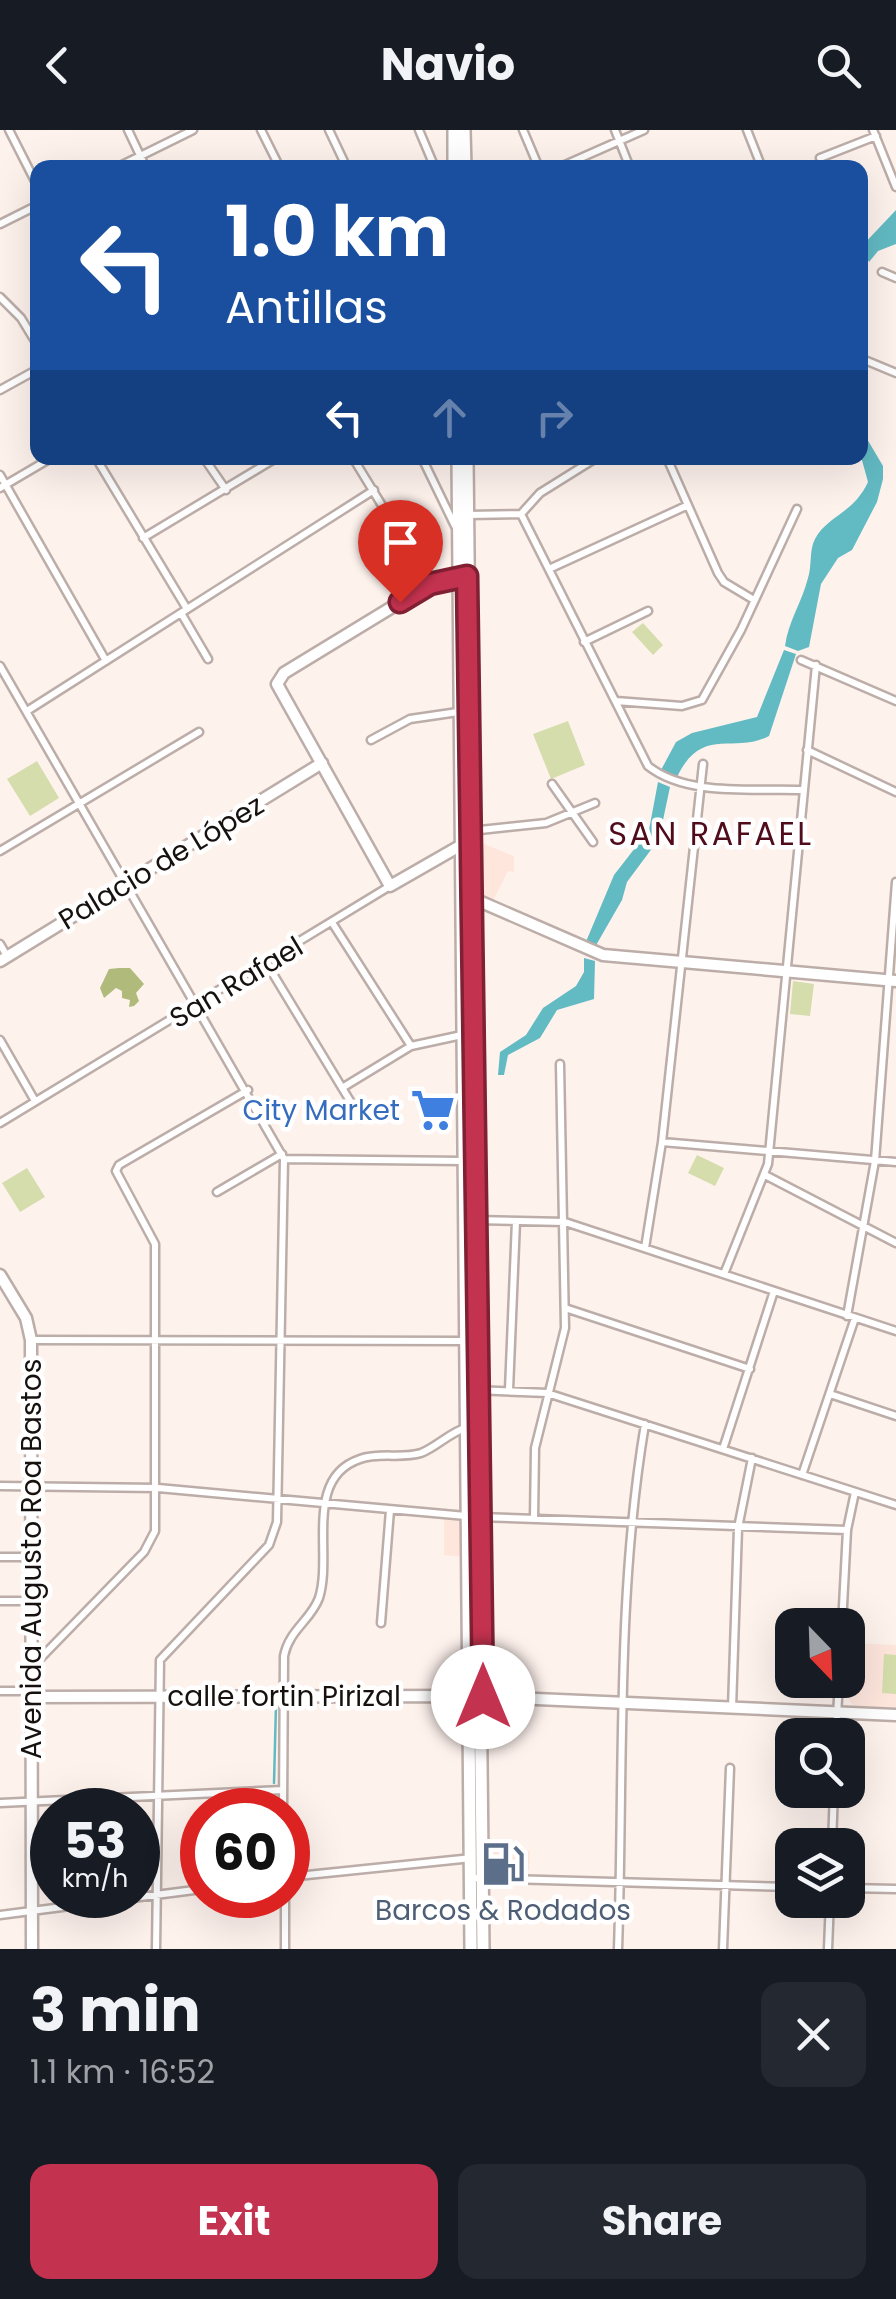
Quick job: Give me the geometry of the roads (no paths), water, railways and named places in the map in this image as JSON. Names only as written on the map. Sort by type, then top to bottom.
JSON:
[{"type":"main road","points":[[454,130],[454,160]]},
{"type":"main road","points":[[464,130],[465,160]]},
{"type":"main road","points":[[458,465],[466,839],[464,1035],[470,1161]]},
{"type":"main road","points":[[466,839],[458,712],[467,465]]},
{"type":"main road","points":[[465,895],[476,1517],[477,1878],[471,1949]]},
{"type":"main road","points":[[473,1390],[469,1427],[476,1517]]},
{"type":"main road","points":[[477,1878],[483,1949]]},
{"type":"street","points":[[9,130],[30,171]]},
{"type":"street","points":[[128,130],[142,160]]},
{"type":"street","points":[[132,160],[193,130]]},
{"type":"street","points":[[260,130],[276,160]]},
{"type":"street","points":[[329,130],[343,160]]},
{"type":"street","points":[[419,130],[432,160]]},
{"type":"street","points":[[523,130],[536,160]]},
{"type":"street","points":[[614,130],[627,160]]},
{"type":"street","points":[[576,160],[644,130]]},
{"type":"street","points":[[747,130],[759,160]]},
{"type":"street","points":[[820,158],[874,133],[896,188]]},
{"type":"street","points":[[0,224],[30,210]]},
{"type":"street","points":[[882,272],[896,278]]},
{"type":"street","points":[[0,297],[30,333]]},
{"type":"street","points":[[868,361],[896,373]]},
{"type":"street","points":[[0,390],[30,373]]},
{"type":"street","points":[[3,486],[39,465]]},
{"type":"street","points":[[100,465],[208,659]]},
{"type":"street","points":[[209,465],[226,490]]},
{"type":"street","points":[[143,538],[265,465]]},
{"type":"street","points":[[358,465],[430,584]]},
{"type":"street","points":[[425,465],[458,532]]},
{"type":"street","points":[[466,515],[521,514],[540,493],[585,465]]},
{"type":"street","points":[[669,465],[724,582],[754,600]]},
{"type":"street","points":[[0,475],[106,661]]},
{"type":"street","points":[[27,712],[374,490]]},
{"type":"street","points":[[549,569],[686,506]]},
{"type":"street","points":[[616,701],[682,706],[702,700],[798,509]]},
{"type":"street","points":[[521,514],[640,754],[658,774],[699,786],[802,790]]},
{"type":"street","points":[[390,886],[278,682],[284,673],[430,584],[462,577]]},
{"type":"street","points":[[584,642],[648,611]]},
{"type":"street","points":[[801,660],[896,701]]},
{"type":"street","points":[[724,1274],[765,1176],[770,1152],[784,970],[816,665]]},
{"type":"street","points":[[0,666],[3,678],[128,884],[283,1156],[279,1499],[269,1544],[160,1660],[157,1788]]},
{"type":"street","points":[[371,740],[410,719],[458,712]]},
{"type":"street","points":[[0,850],[199,732]]},
{"type":"street","points":[[807,750],[896,792]]},
{"type":"street","name":"Palacio de López","points":[[3,958],[322,763]]},
{"type":"street","points":[[645,1248],[662,1142],[704,764]]},
{"type":"street","points":[[552,784],[593,842]]},
{"type":"street","points":[[466,839],[526,827],[595,803]]},
{"type":"street","name":"San Rafael","points":[[0,1123],[333,924],[466,839]]},
{"type":"street","points":[[802,1475],[851,1317],[866,1228],[892,981],[896,882]]},
{"type":"street","points":[[465,895],[593,952],[892,981]]},
{"type":"street","points":[[333,924],[411,1046]]},
{"type":"street","points":[[0,944],[3,958]]},
{"type":"street","points":[[267,964],[361,1120]]},
{"type":"street","points":[[342,1088],[411,1046],[464,1035]]},
{"type":"street","points":[[0,1040],[36,1102]]},
{"type":"street","points":[[534,1519],[535,1448],[563,1344],[565,1222],[560,1064]]},
{"type":"street","points":[[31,1668],[151,1542],[158,1488],[156,1244],[116,1177],[119,1165],[248,1090]]},
{"type":"street","points":[[662,1142],[896,1162]]},
{"type":"street","points":[[217,1192],[283,1156],[470,1161]]},
{"type":"street","points":[[765,1176],[896,1244]]},
{"type":"street","points":[[471,1220],[565,1222],[896,1331]]},
{"type":"street","points":[[509,1390],[516,1221]]},
{"type":"street","name":"Avenida Augusto Roa Bastos","points":[[0,1275],[26,1318],[31,1340],[31,1788]]},
{"type":"street","points":[[723,1449],[774,1291]]},
{"type":"street","points":[[565,1308],[750,1369]]},
{"type":"street","points":[[31,1340],[472,1341]]},
{"type":"street","points":[[473,1390],[547,1394],[896,1505]]},
{"type":"street","points":[[830,1394],[896,1416]]},
{"type":"street","points":[[618,1949],[622,1702],[633,1526],[645,1424]]},
{"type":"street","points":[[283,1788],[289,1637],[319,1599],[327,1504],[336,1474],[354,1461],[418,1454],[469,1427]]},
{"type":"street","points":[[732,1708],[738,1528],[752,1458]]},
{"type":"street","points":[[0,1486],[158,1488],[476,1517],[633,1526],[847,1530]]},
{"type":"street","points":[[843,1608],[847,1530],[854,1492]]},
{"type":"street","points":[[381,1623],[390,1509]]},
{"type":"street","points":[[0,1557],[31,1557]]},
{"type":"street","points":[[0,1601],[31,1601]]},
{"type":"street","name":"calle fortin Pirizal","points":[[0,1691],[158,1696],[477,1696],[896,1715]]},
{"type":"street","points":[[837,1718],[838,1698]]},
{"type":"street","points":[[723,1949],[730,1768]]},
{"type":"street","points":[[0,1803],[30,1801]]},
{"type":"street","points":[[310,1876],[477,1858]]},
{"type":"street","points":[[477,1878],[775,1887]]},
{"type":"street","points":[[865,1889],[896,1890]]},
{"type":"street","points":[[0,1915],[30,1911]]},
{"type":"street","name":"Avenida Augusto Roa Bastos","points":[[32,1918],[32,1949]]},
{"type":"street","points":[[156,1949],[157,1918]]},
{"type":"street","points":[[284,1949],[285,1918]]},
{"type":"street","points":[[828,1949],[829,1918]]},
{"type":"water","points":[[896,210],[896,244],[878,251],[869,262],[868,240]]},
{"type":"water","points":[[868,441],[883,466],[877,502],[852,550],[838,558],[821,584],[809,647],[798,651],[785,646],[808,578],[813,543],[826,525],[856,501],[868,482],[863,465],[868,465]]},
{"type":"water","points":[[784,650],[796,654],[769,736],[708,746],[687,761],[677,777],[661,770],[676,742],[692,733],[757,717]]},
{"type":"water","points":[[658,782],[670,787],[659,839],[627,882],[622,900],[595,947],[585,944],[614,875],[649,830]]},
{"type":"water","points":[[584,958],[595,961],[594,999],[557,1010],[540,1038],[508,1055],[504,1075],[498,1075],[500,1052],[526,1035],[543,1008],[576,986],[584,972]]},
{"type":"waterway","points":[[274,1783],[276,1705]]},
{"type":"place","name":"City Market","points":[[433,1110]]},
{"type":"place","name":"Barcos & Rodados","points":[[503,1864]]},
{"type":"district","name":"SAN RAFAEL","points":[[711,834]]}]
